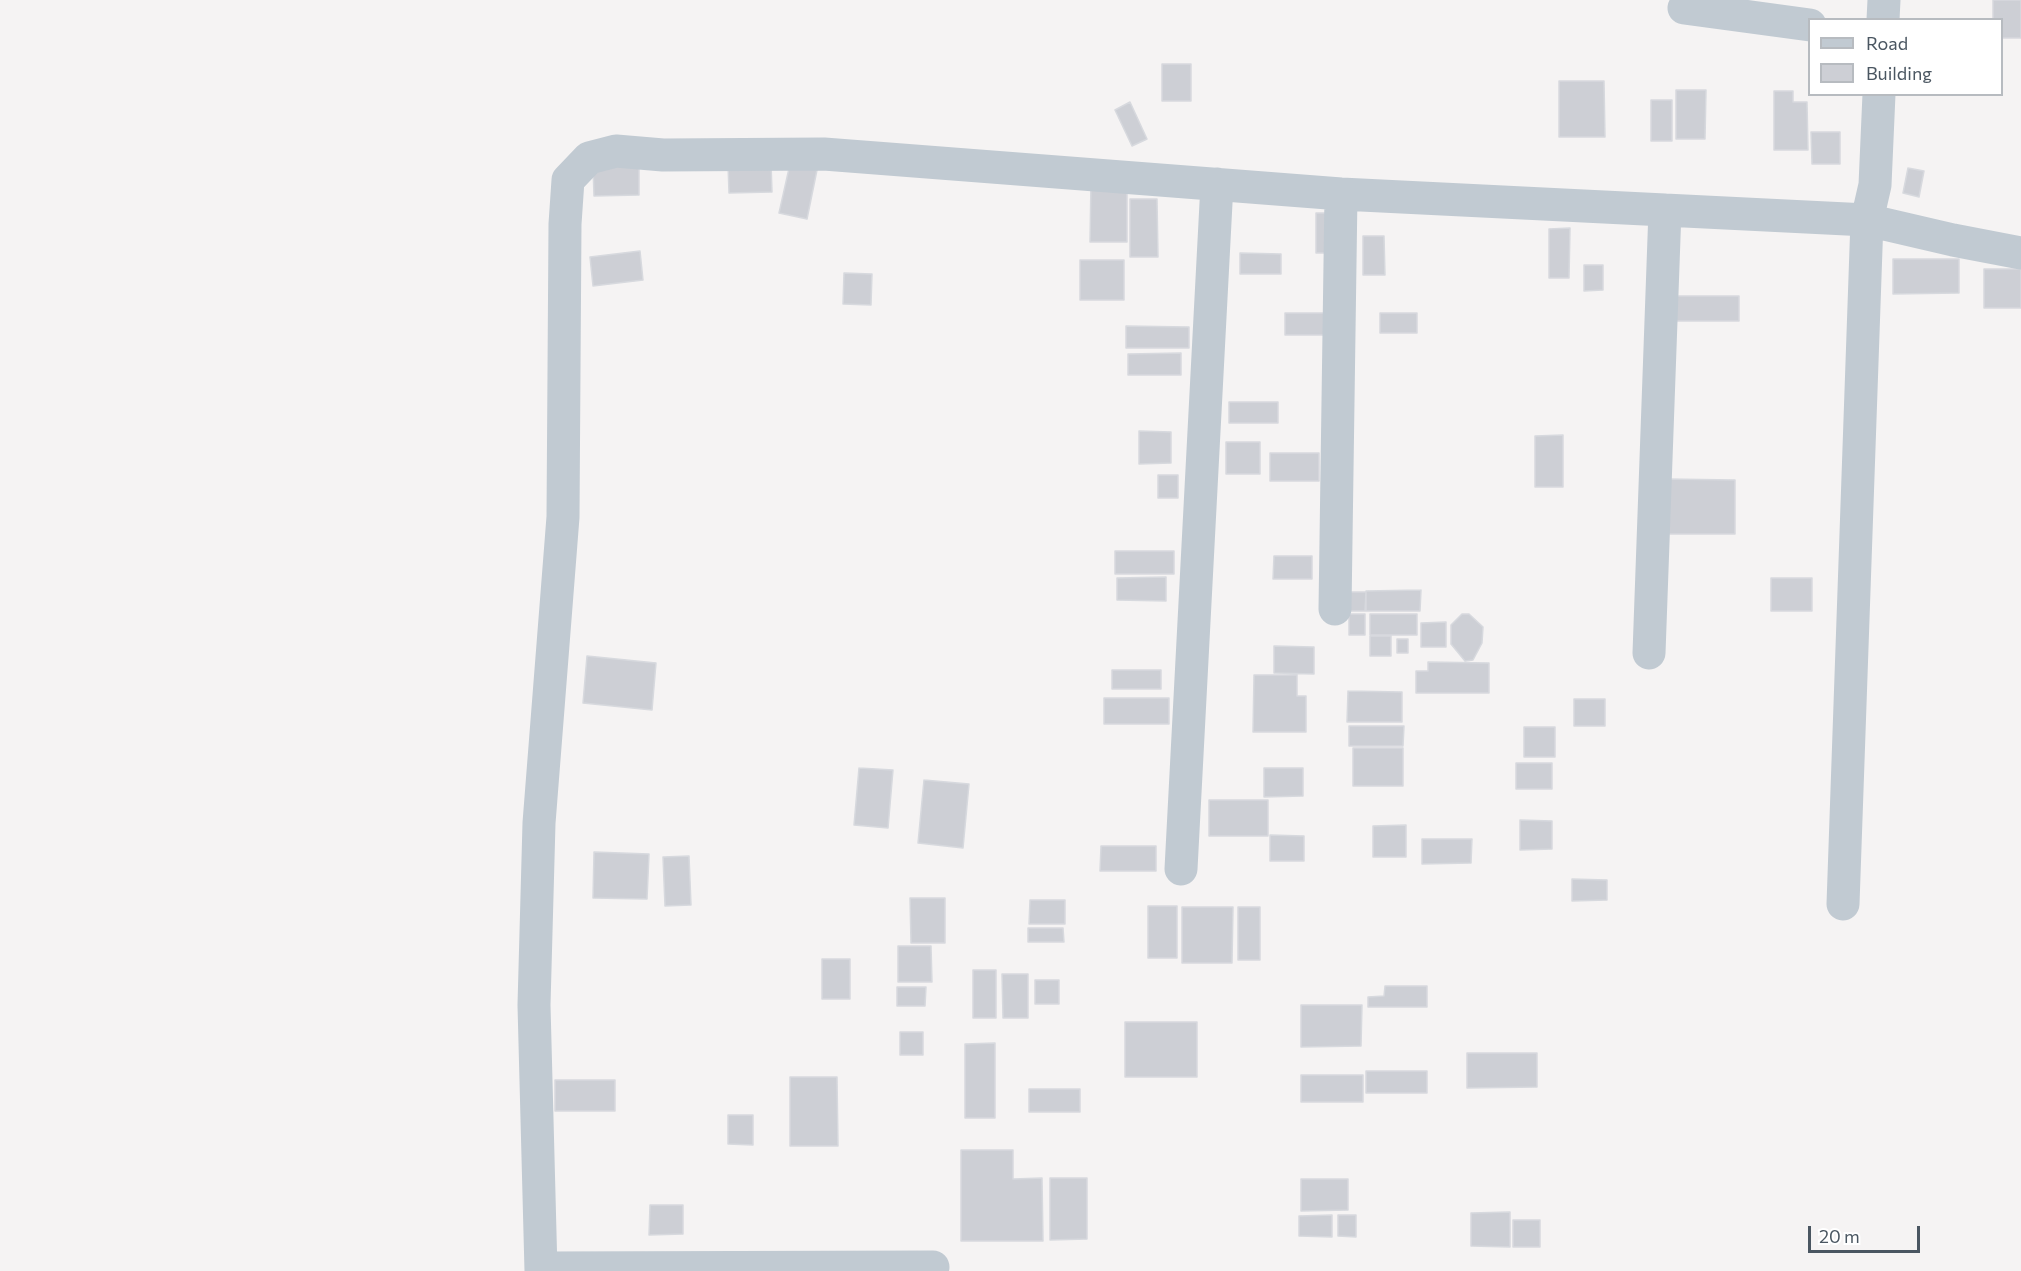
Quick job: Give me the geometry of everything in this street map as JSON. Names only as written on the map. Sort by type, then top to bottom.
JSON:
[{"type":"street","points":[[1883,18],[1884,0]]},
{"type":"street","points":[[1684,8],[1808,25]]},
{"type":"street","points":[[1843,904],[1870,206],[1879,96]]},
{"type":"street","points":[[933,1267],[541,1270],[534,1005],[539,823],[563,517],[565,224],[568,180],[589,158],[616,151],[663,156],[824,154],[1341,194],[1665,210],[1870,206],[1953,240],[2021,253]]},
{"type":"street","points":[[1181,869],[1217,184]]},
{"type":"street","points":[[1335,609],[1341,194]]},
{"type":"street","points":[[1649,653],[1665,210]]},
{"type":"building","points":[[1993,0],[2021,0],[2021,38],[2003,38],[2003,18],[1993,18]]},
{"type":"building","points":[[1162,64],[1191,64],[1191,101],[1162,101]]},
{"type":"building","points":[[1559,81],[1604,81],[1605,137],[1559,137]]},
{"type":"building","points":[[1676,90],[1706,90],[1705,139],[1676,139]]},
{"type":"building","points":[[1774,91],[1793,91],[1793,102],[1807,102],[1808,150],[1774,150]]},
{"type":"building","points":[[1651,100],[1672,100],[1672,141],[1651,141]]},
{"type":"building","points":[[1130,102],[1147,139],[1132,146],[1115,110]]},
{"type":"building","points":[[1811,132],[1840,132],[1840,164],[1812,164]]},
{"type":"building","points":[[771,163],[772,192],[729,193],[728,164]]},
{"type":"building","points":[[790,164],[817,170],[807,219],[779,213]]},
{"type":"building","points":[[639,165],[639,195],[594,196],[593,166]]},
{"type":"building","points":[[1908,168],[1924,171],[1919,197],[1903,193]]},
{"type":"building","points":[[1091,182],[1127,182],[1127,242],[1090,242]]},
{"type":"building","points":[[1130,199],[1157,199],[1158,257],[1130,257]]},
{"type":"building","points":[[1316,213],[1333,213],[1333,253],[1316,253]]},
{"type":"building","points":[[1570,228],[1569,278],[1549,278],[1549,229]]},
{"type":"building","points":[[1363,236],[1384,236],[1385,275],[1363,275]]},
{"type":"building","points":[[640,251],[643,280],[593,286],[590,257]]},
{"type":"building","points":[[1240,253],[1281,254],[1281,274],[1240,274]]},
{"type":"building","points":[[1893,259],[1959,259],[1959,293],[1893,294]]},
{"type":"building","points":[[1080,260],[1124,260],[1124,300],[1080,300]]},
{"type":"building","points":[[1584,265],[1603,265],[1603,290],[1584,291]]},
{"type":"building","points":[[1984,269],[2021,269],[2021,308],[1984,308]]},
{"type":"building","points":[[844,273],[872,274],[871,305],[843,304]]},
{"type":"building","points":[[1675,296],[1739,296],[1739,321],[1675,321]]},
{"type":"building","points":[[1285,313],[1327,313],[1327,335],[1285,335]]},
{"type":"building","points":[[1380,313],[1417,313],[1417,333],[1380,333]]},
{"type":"building","points":[[1126,326],[1189,327],[1189,348],[1126,348]]},
{"type":"building","points":[[1181,353],[1181,375],[1128,375],[1128,354]]},
{"type":"building","points":[[1229,402],[1278,402],[1278,423],[1229,423]]},
{"type":"building","points":[[1139,431],[1171,432],[1171,463],[1139,464]]},
{"type":"building","points":[[1563,435],[1563,487],[1535,487],[1535,436]]},
{"type":"building","points":[[1226,442],[1260,442],[1260,474],[1226,474]]},
{"type":"building","points":[[1270,453],[1319,453],[1319,481],[1270,481]]},
{"type":"building","points":[[1158,475],[1178,475],[1178,498],[1158,498]]},
{"type":"building","points":[[1666,479],[1735,480],[1735,534],[1666,534]]},
{"type":"building","points":[[1115,551],[1174,551],[1174,574],[1115,574]]},
{"type":"building","points":[[1274,556],[1312,556],[1312,579],[1273,579]]},
{"type":"building","points":[[1166,577],[1166,601],[1117,600],[1117,578]]},
{"type":"building","points":[[1771,578],[1812,578],[1812,611],[1771,611]]},
{"type":"building","points":[[1421,590],[1420,611],[1366,611],[1366,591]]},
{"type":"building","points":[[1349,592],[1366,592],[1365,611],[1349,611]]},
{"type":"building","points":[[1349,614],[1365,614],[1365,635],[1349,635]]},
{"type":"building","points":[[1370,614],[1417,614],[1417,635],[1370,635]]},
{"type":"building","points":[[1462,614],[1469,614],[1483,627],[1482,643],[1473,660],[1465,661],[1451,644],[1451,625]]},
{"type":"building","points":[[1446,622],[1446,647],[1421,647],[1421,623]]},
{"type":"building","points":[[1370,636],[1391,636],[1391,656],[1370,656]]},
{"type":"building","points":[[1397,639],[1408,639],[1408,653],[1397,653]]},
{"type":"building","points":[[1274,646],[1314,647],[1314,674],[1274,673]]},
{"type":"building","points":[[587,656],[656,663],[652,710],[583,703]]},
{"type":"building","points":[[1428,662],[1489,663],[1489,693],[1416,693],[1416,671],[1428,671]]},
{"type":"building","points":[[1112,670],[1161,670],[1161,689],[1112,689]]},
{"type":"building","points":[[1254,675],[1297,675],[1297,696],[1306,696],[1306,732],[1253,732]]},
{"type":"building","points":[[1348,691],[1402,692],[1402,722],[1347,722]]},
{"type":"building","points":[[1104,698],[1169,698],[1169,724],[1104,724]]},
{"type":"building","points":[[1574,699],[1605,699],[1605,726],[1574,726]]},
{"type":"building","points":[[1349,726],[1404,726],[1403,746],[1349,746]]},
{"type":"building","points":[[1524,727],[1555,727],[1555,757],[1524,757]]},
{"type":"building","points":[[1353,748],[1403,748],[1403,786],[1353,786]]},
{"type":"building","points":[[1516,763],[1552,763],[1552,789],[1516,789]]},
{"type":"building","points":[[859,768],[893,770],[888,828],[854,825]]},
{"type":"building","points":[[1264,768],[1303,768],[1303,796],[1264,797]]},
{"type":"building","points":[[924,780],[969,784],[963,848],[918,843]]},
{"type":"building","points":[[1209,800],[1268,800],[1268,836],[1209,836]]},
{"type":"building","points":[[1520,820],[1552,821],[1552,849],[1520,850]]},
{"type":"building","points":[[1406,825],[1406,857],[1373,857],[1373,826]]},
{"type":"building","points":[[1270,835],[1304,836],[1304,861],[1270,861]]},
{"type":"building","points":[[1422,839],[1472,839],[1471,863],[1422,864]]},
{"type":"building","points":[[1101,846],[1156,846],[1156,871],[1100,871]]},
{"type":"building","points":[[594,852],[649,854],[647,899],[593,898]]},
{"type":"building","points":[[689,856],[691,905],[665,906],[663,857]]},
{"type":"building","points":[[1572,879],[1607,880],[1607,900],[1572,901]]},
{"type":"building","points":[[910,898],[945,898],[945,943],[911,943]]},
{"type":"building","points":[[1030,900],[1065,900],[1065,924],[1029,924]]},
{"type":"building","points":[[1148,906],[1177,906],[1177,958],[1148,958]]},
{"type":"building","points":[[1182,907],[1233,907],[1232,963],[1182,963]]},
{"type":"building","points":[[1238,907],[1260,907],[1260,960],[1238,960]]},
{"type":"building","points":[[1028,928],[1063,928],[1064,942],[1028,942]]},
{"type":"building","points":[[898,946],[931,946],[932,982],[898,982]]},
{"type":"building","points":[[822,959],[850,959],[850,999],[822,999]]},
{"type":"building","points":[[973,970],[996,970],[996,1018],[973,1018]]},
{"type":"building","points":[[1002,974],[1028,974],[1028,1018],[1003,1018]]},
{"type":"building","points":[[1035,980],[1059,980],[1059,1004],[1035,1004]]},
{"type":"building","points":[[1385,986],[1427,986],[1427,1007],[1368,1007],[1368,997],[1384,996]]},
{"type":"building","points":[[897,987],[926,987],[925,1006],[897,1006]]},
{"type":"building","points":[[1301,1005],[1362,1005],[1361,1046],[1301,1047]]},
{"type":"building","points":[[1125,1022],[1197,1022],[1197,1077],[1125,1077]]},
{"type":"building","points":[[900,1032],[923,1032],[923,1055],[900,1055]]},
{"type":"building","points":[[995,1043],[995,1118],[965,1118],[965,1044]]},
{"type":"building","points":[[1467,1053],[1537,1053],[1537,1087],[1467,1088]]},
{"type":"building","points":[[1366,1071],[1427,1071],[1427,1093],[1366,1093]]},
{"type":"building","points":[[1301,1075],[1363,1075],[1363,1102],[1301,1102]]},
{"type":"building","points":[[790,1077],[837,1077],[838,1146],[790,1146]]},
{"type":"building","points":[[555,1080],[615,1080],[615,1111],[555,1111]]},
{"type":"building","points":[[1029,1089],[1080,1089],[1080,1112],[1029,1112]]},
{"type":"building","points":[[728,1115],[753,1115],[753,1145],[728,1144]]},
{"type":"building","points":[[961,1150],[1013,1150],[1013,1179],[1042,1178],[1043,1241],[961,1241]]},
{"type":"building","points":[[1050,1178],[1087,1178],[1087,1239],[1050,1240]]},
{"type":"building","points":[[1301,1179],[1348,1179],[1348,1210],[1301,1211]]},
{"type":"building","points":[[650,1205],[683,1205],[683,1234],[649,1235]]},
{"type":"building","points":[[1510,1212],[1510,1247],[1471,1246],[1471,1213]]},
{"type":"building","points":[[1332,1215],[1332,1237],[1299,1236],[1299,1216]]},
{"type":"building","points":[[1338,1215],[1356,1215],[1356,1237],[1338,1236]]},
{"type":"building","points":[[1513,1220],[1540,1220],[1540,1247],[1513,1247]]}]
